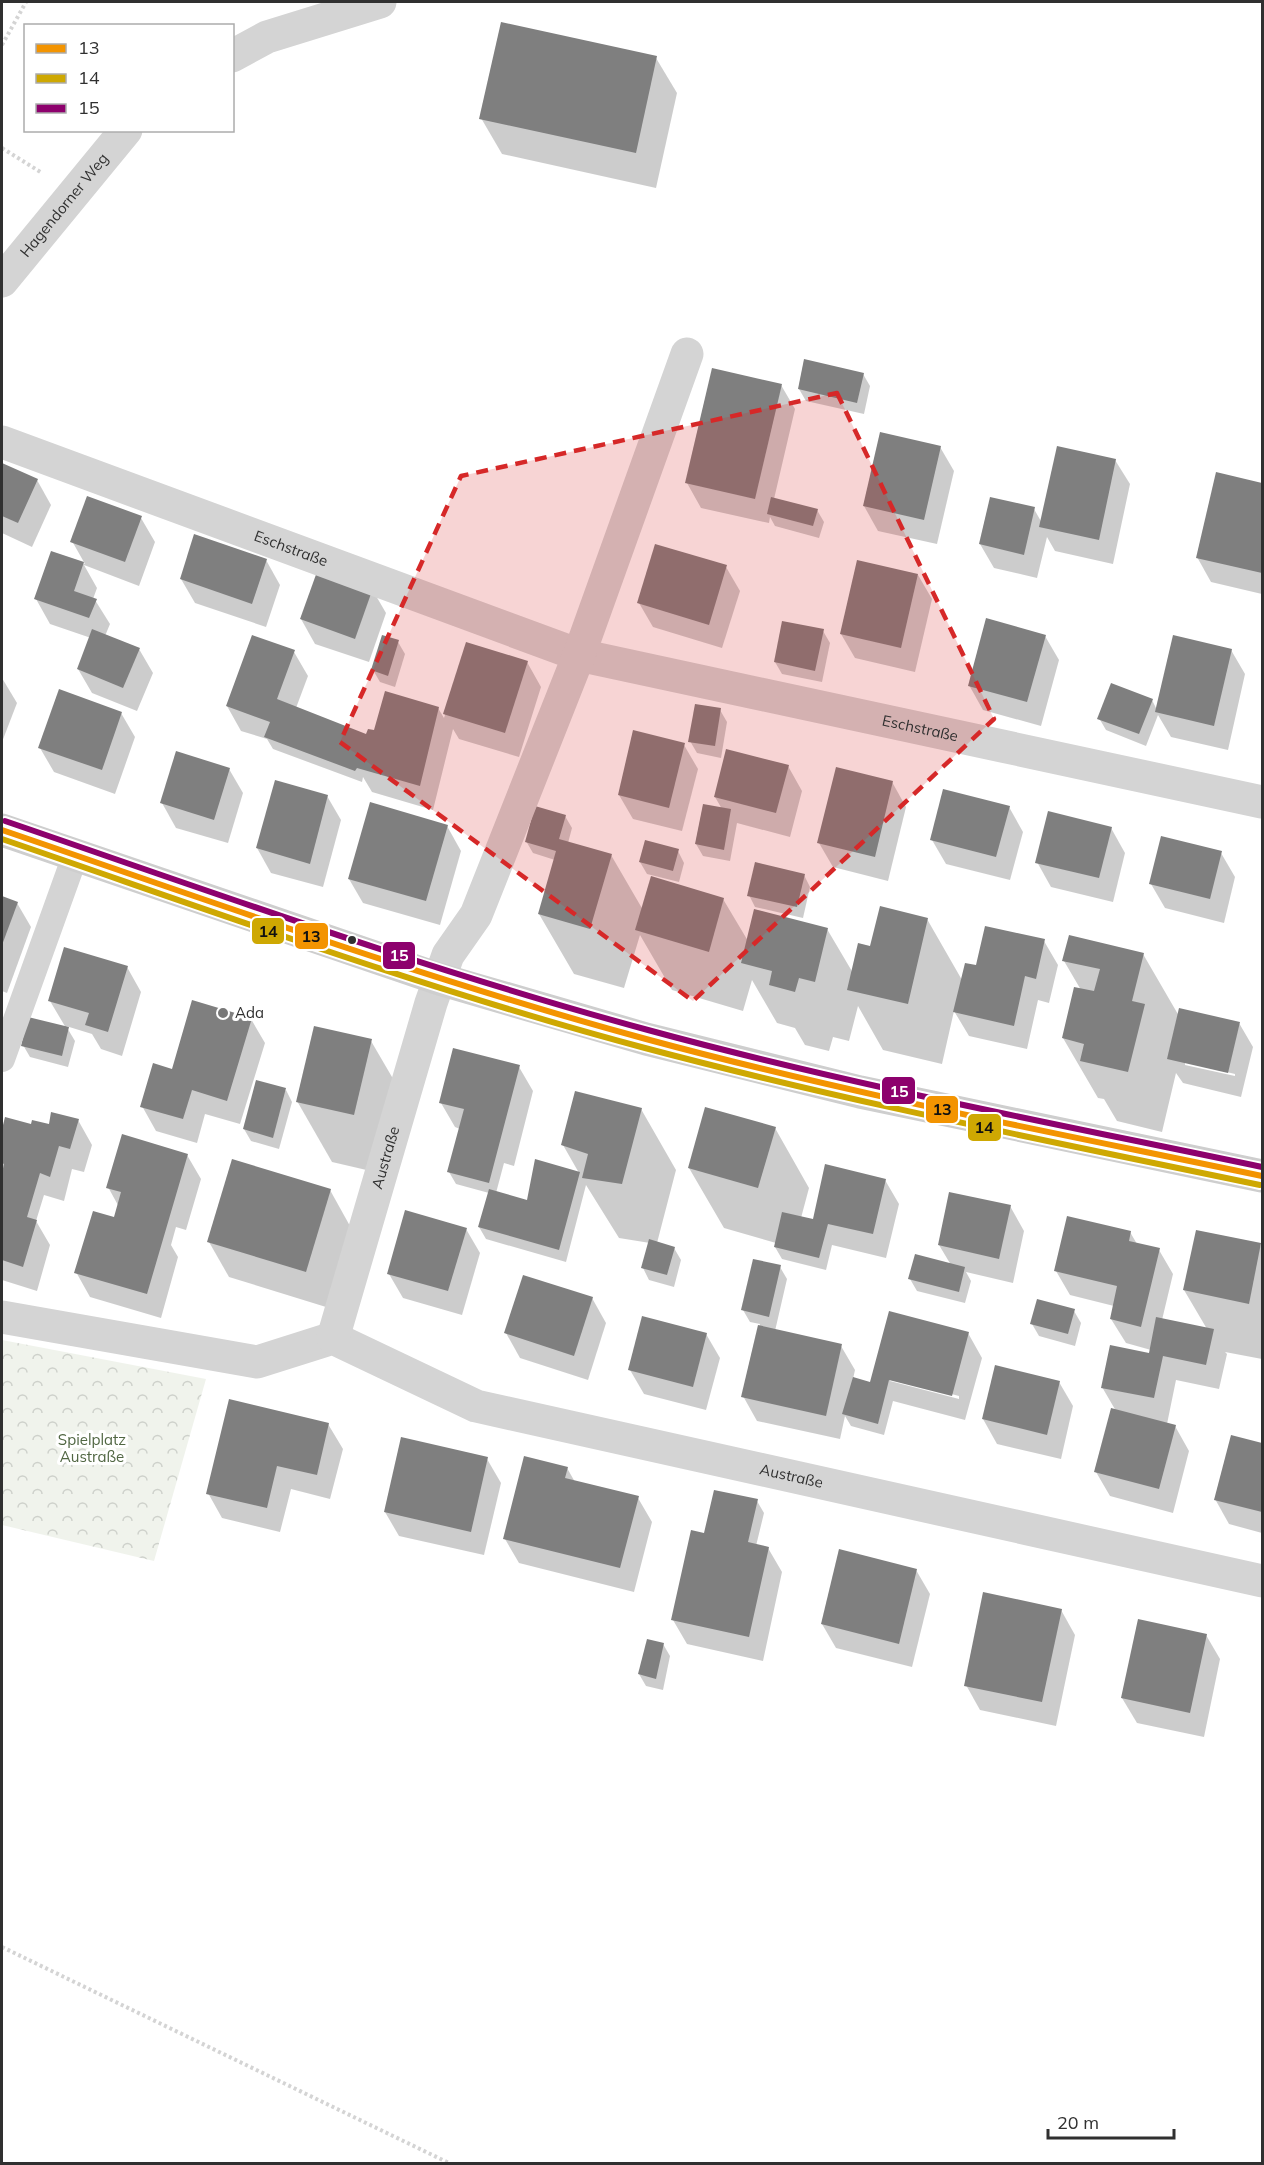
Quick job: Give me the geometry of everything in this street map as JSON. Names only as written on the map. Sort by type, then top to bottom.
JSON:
[{"type":"main road","points":[[2,830],[439,979],[646,1039],[860,1092],[1263,1176]]},
{"type":"street","points":[[234,55],[267,37],[380,2]]},
{"type":"street","name":"Hagendorner Weg","points":[[2,280],[124,132]]},
{"type":"street","points":[[439,979],[448,955],[476,915],[579,655],[687,354]]},
{"type":"street","name":"Eschstraße","points":[[2,442],[579,655],[1263,802]]},
{"type":"street","name":"Austraße","points":[[439,979],[333,1338],[476,1406],[1263,1581]]},
{"type":"street","points":[[2,1317],[257,1362],[333,1338]]},
{"type":"lane","points":[[2,1059],[75,856]]},
{"type":"path","points":[[2,45],[26,2]]},
{"type":"path","points":[[2,148],[74,193]]},
{"type":"path","points":[[2,1947],[451,2163]]},
{"type":"highlighted area","points":[[837,393],[994,719],[693,1001],[340,742],[461,476]]},
{"type":"green space","name":"Spielplatz Austraße","points":[[2,1340],[206,1379],[154,1561],[2,1525]]},
{"type":"building","points":[[501,22],[657,56],[636,153],[479,119]]},
{"type":"building","points":[[804,359],[864,373],[857,403],[798,389]]},
{"type":"building","points":[[712,368],[782,384],[755,499],[685,483]]},
{"type":"building","points":[[880,432],[941,446],[924,520],[863,506]]},
{"type":"building","points":[[1057,446],[1116,459],[1099,540],[1039,527]]},
{"type":"building","points":[[2,463],[38,479],[18,523],[2,516]]},
{"type":"building","points":[[1216,472],[1262,483],[1262,573],[1196,558]]},
{"type":"building","points":[[87,496],[142,516],[125,562],[70,542]]},
{"type":"building","points":[[771,497],[818,509],[813,526],[767,514]]},
{"type":"building","points":[[990,497],[1035,507],[1024,555],[979,544]]},
{"type":"building","points":[[194,534],[267,559],[252,604],[180,579]]},
{"type":"building","points":[[655,544],[727,565],[709,625],[637,603]]},
{"type":"building","points":[[51,551],[84,562],[74,591],[97,599],[89,618],[34,599]]},
{"type":"building","points":[[857,560],[918,574],[901,648],[840,634]]},
{"type":"building","points":[[318,569],[373,588],[355,639],[300,619]]},
{"type":"building","points":[[986,618],[1046,635],[1027,702],[968,686]]},
{"type":"building","points":[[782,621],[824,629],[815,671],[774,662]]},
{"type":"building","points":[[92,629],[140,648],[123,688],[77,669]]},
{"type":"building","points":[[252,635],[295,650],[277,699],[366,734],[368,729],[374,730],[385,691],[439,707],[420,786],[357,768],[355,771],[264,737],[270,722],[226,706]]},
{"type":"building","points":[[382,635],[399,640],[388,676],[371,670]]},
{"type":"building","points":[[1173,635],[1232,649],[1214,726],[1155,712]]},
{"type":"building","points":[[466,642],[528,661],[505,733],[443,714]]},
{"type":"building","points":[[1111,683],[1153,699],[1139,734],[1097,719]]},
{"type":"building","points":[[59,689],[122,712],[102,770],[38,748]]},
{"type":"building","points":[[695,704],[721,708],[715,746],[688,742]]},
{"type":"building","points":[[633,730],[685,743],[669,808],[618,795]]},
{"type":"building","points":[[726,749],[789,765],[776,813],[714,797]]},
{"type":"building","points":[[176,751],[230,768],[214,820],[160,803]]},
{"type":"building","points":[[836,767],[893,781],[875,857],[817,843]]},
{"type":"building","points":[[275,780],[328,795],[310,864],[256,848]]},
{"type":"building","points":[[943,789],[1010,806],[996,857],[930,840]]},
{"type":"building","points":[[370,802],[448,825],[426,901],[348,879]]},
{"type":"building","points":[[703,804],[731,809],[724,850],[695,844]]},
{"type":"building","points":[[535,806],[566,815],[559,839],[612,854],[590,929],[538,914],[556,851],[525,842]]},
{"type":"building","points":[[1048,811],[1112,827],[1099,878],[1035,863]]},
{"type":"building","points":[[1161,836],[1222,851],[1210,899],[1149,884]]},
{"type":"building","points":[[645,840],[679,849],[673,871],[639,862]]},
{"type":"building","points":[[755,862],[805,874],[797,907],[747,896]]},
{"type":"building","points":[[651,876],[724,898],[709,952],[635,930]]},
{"type":"building","points":[[2,896],[18,902],[2,945]]},
{"type":"building","points":[[880,906],[928,918],[908,1004],[847,990],[858,943],[870,946]]},
{"type":"building","points":[[754,909],[828,928],[815,982],[799,978],[795,992],[769,985],[772,971],[741,963]]},
{"type":"building","points":[[985,926],[1045,939],[1036,979],[1025,976],[1014,1026],[953,1012],[965,963],[976,965]]},
{"type":"building","points":[[1069,935],[1144,953],[1132,1001],[1145,1004],[1128,1072],[1080,1061],[1084,1044],[1062,1038],[1074,987],[1094,991],[1100,969],[1062,961]]},
{"type":"building","points":[[64,947],[128,966],[108,1032],[85,1025],[89,1013],[48,1001]]},
{"type":"building","points":[[192,1000],[252,1018],[227,1101],[192,1090],[183,1119],[140,1107],[153,1063],[172,1069]]},
{"type":"building","points":[[1179,1008],[1240,1022],[1228,1073],[1167,1059]]},
{"type":"building","points":[[28,1017],[69,1027],[62,1056],[21,1046]]},
{"type":"building","points":[[314,1026],[372,1039],[354,1115],[296,1102]]},
{"type":"building","points":[[453,1048],[520,1065],[489,1183],[447,1172],[464,1109],[439,1103]]},
{"type":"building","points":[[256,1080],[286,1088],[273,1138],[243,1129]]},
{"type":"building","points":[[575,1091],[642,1108],[622,1184],[582,1178],[588,1154],[561,1145]]},
{"type":"building","points":[[705,1107],[776,1127],[758,1188],[688,1168]]},
{"type":"building","points":[[51,1112],[79,1119],[70,1149],[59,1146],[50,1177],[40,1173],[27,1217],[37,1220],[23,1267],[2,1260],[2,1173],[4,1164],[2,1163],[2,1129],[5,1117],[31,1124],[32,1120],[49,1124]]},
{"type":"building","points":[[122,1134],[188,1154],[147,1294],[74,1273],[93,1211],[114,1217],[121,1192],[106,1188]]},
{"type":"building","points":[[232,1159],[331,1189],[306,1272],[207,1242]]},
{"type":"building","points":[[535,1159],[580,1172],[559,1250],[478,1227],[489,1189],[527,1200]]},
{"type":"building","points":[[825,1164],[886,1179],[873,1234],[828,1224],[819,1258],[774,1247],[782,1212],[813,1219]]},
{"type":"building","points":[[949,1192],[1011,1205],[999,1259],[938,1245]]},
{"type":"building","points":[[405,1210],[467,1228],[448,1291],[387,1274]]},
{"type":"building","points":[[1067,1216],[1131,1231],[1129,1241],[1160,1248],[1141,1327],[1110,1319],[1117,1286],[1054,1271]]},
{"type":"building","points":[[1196,1230],[1261,1243],[1249,1304],[1183,1290]]},
{"type":"building","points":[[649,1239],[675,1247],[667,1275],[641,1268]]},
{"type":"building","points":[[915,1254],[965,1267],[959,1292],[908,1279]]},
{"type":"building","points":[[753,1259],[781,1265],[769,1317],[741,1310]]},
{"type":"building","points":[[523,1275],[593,1297],[574,1356],[504,1333]]},
{"type":"building","points":[[1037,1299],[1075,1309],[1068,1334],[1030,1324]]},
{"type":"building","points":[[889,1311],[969,1332],[952,1396],[889,1380],[878,1424],[842,1414],[853,1377],[870,1382]]},
{"type":"building","points":[[642,1316],[707,1333],[693,1387],[628,1370]]},
{"type":"building","points":[[1156,1317],[1214,1329],[1206,1365],[1163,1356],[1154,1398],[1101,1388],[1110,1345],[1149,1353]]},
{"type":"building","points":[[758,1325],[842,1344],[826,1416],[741,1397]]},
{"type":"building","points":[[995,1365],[1060,1381],[1047,1435],[982,1419]]},
{"type":"building","points":[[229,1399],[329,1423],[317,1475],[277,1466],[267,1508],[206,1494]]},
{"type":"building","points":[[1111,1408],[1176,1425],[1159,1489],[1094,1472]]},
{"type":"building","points":[[1231,1435],[1262,1443],[1262,1512],[1214,1500]]},
{"type":"building","points":[[401,1437],[488,1457],[471,1532],[384,1512]]},
{"type":"building","points":[[524,1456],[568,1467],[565,1478],[639,1496],[620,1568],[503,1539]]},
{"type":"building","points":[[714,1490],[758,1499],[748,1542],[769,1547],[749,1637],[671,1620],[691,1530],[704,1533]]},
{"type":"building","points":[[839,1549],[917,1569],[899,1644],[821,1624]]},
{"type":"building","points":[[983,1592],[1062,1609],[1042,1702],[964,1686]]},
{"type":"building","points":[[1138,1619],[1207,1634],[1190,1713],[1121,1698]]},
{"type":"building","points":[[647,1639],[664,1643],[656,1679],[638,1674]]},
{"type":"transit line","name":"15","points":[[5,821],[405,957],[648,1030],[800,1069],[1262,1167]]},
{"type":"transit line","name":"13","points":[[2,830],[403,966],[646,1039],[799,1078],[1262,1176]]},
{"type":"transit line","name":"14","points":[[2,839],[402,976],[645,1048],[874,1104],[1260,1185]]},
{"type":"place","name":"Ada","points":[[223,1013]]}]
